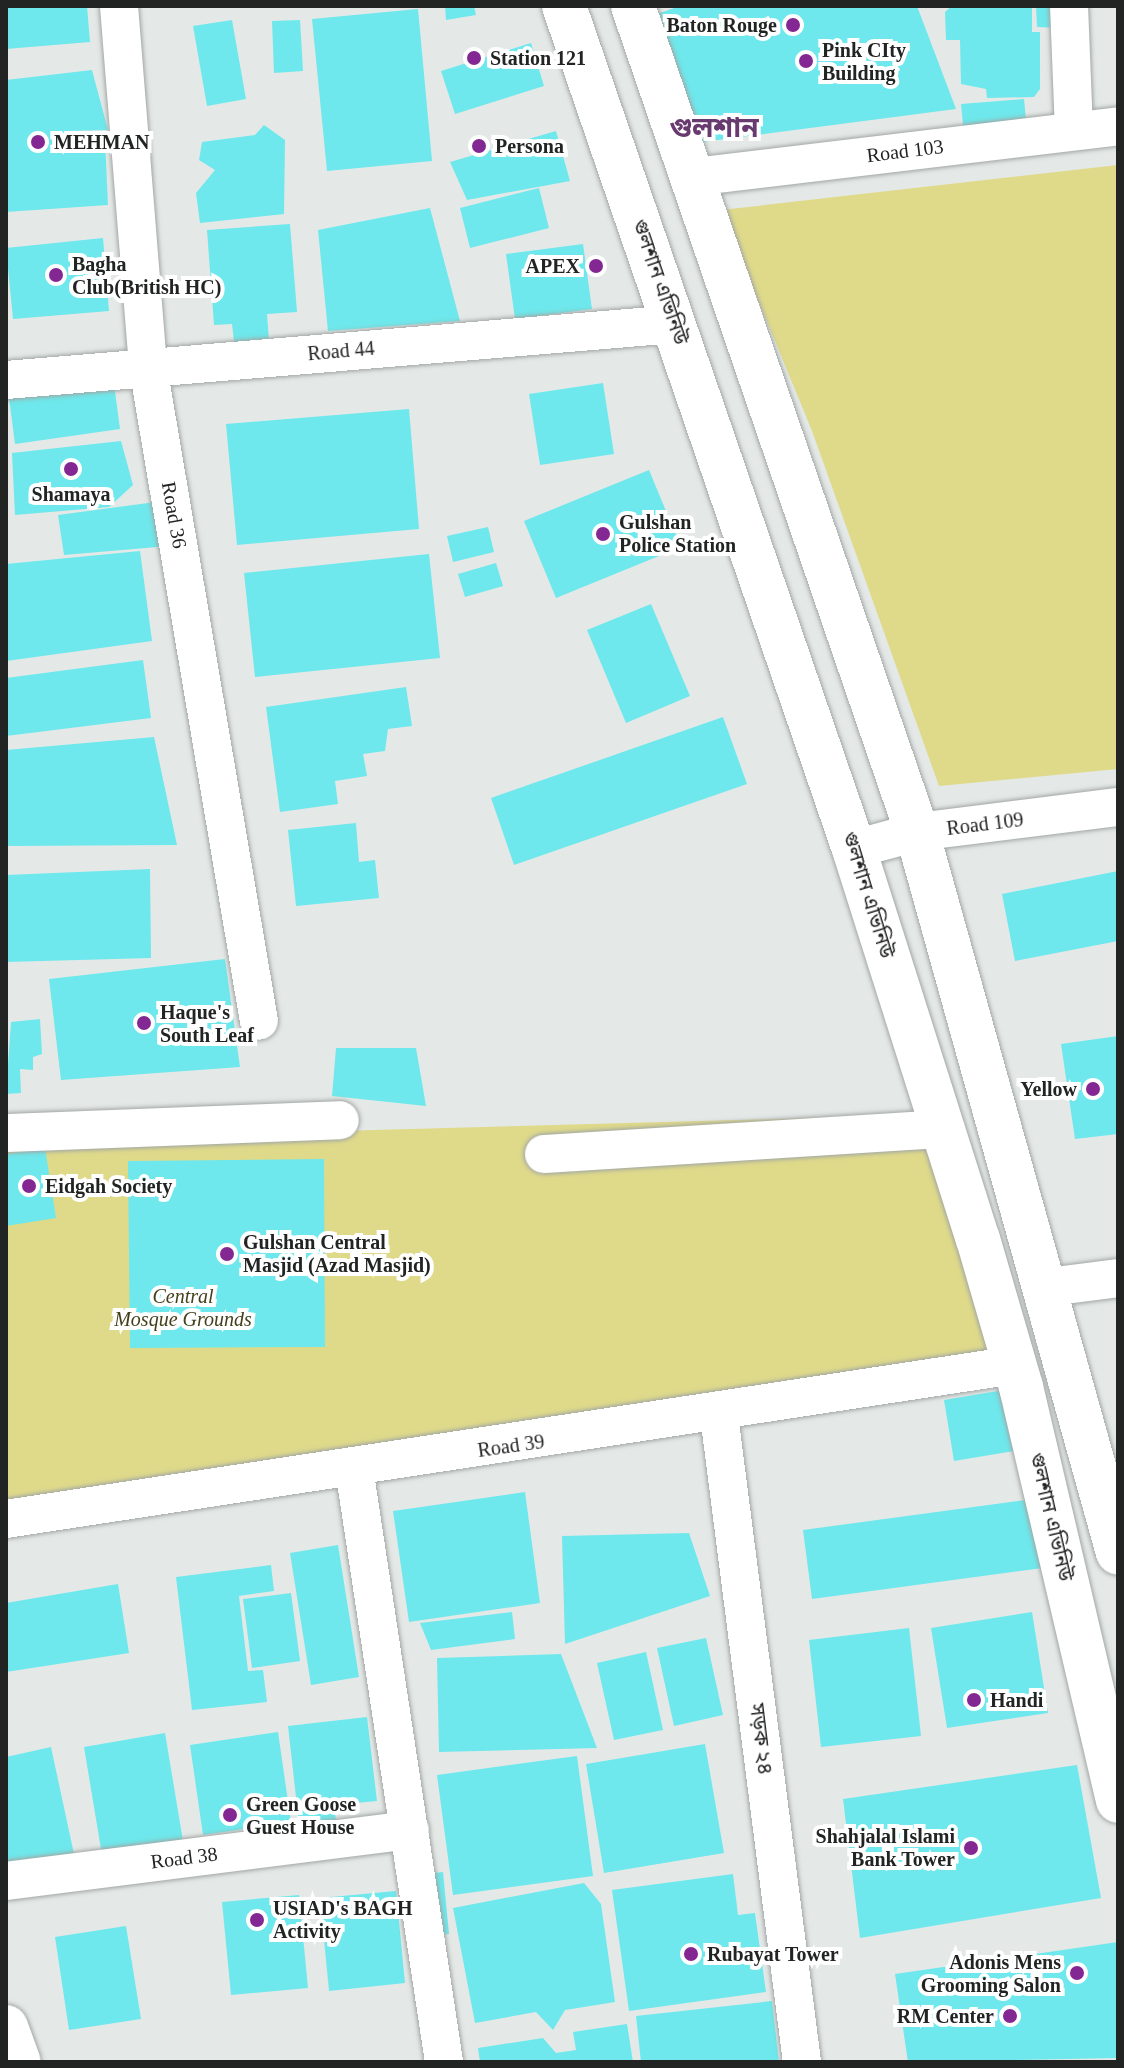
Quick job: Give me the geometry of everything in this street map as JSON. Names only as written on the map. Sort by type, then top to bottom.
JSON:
[{"type":"main road","name":"গুলশান এভিনিউ","points":[[564,6],[676,324],[854,849],[1015,1365],[1118,1801]]},
{"type":"main road","points":[[633,6],[917,832],[1049,1287],[1118,1553]]},
{"type":"main road","points":[[6,2027],[19,2062]]},
{"type":"street","name":"Road 36","points":[[119,6],[148,367],[259,1021]]},
{"type":"street","points":[[1069,6],[1074,131]]},
{"type":"street","name":"Road 103","points":[[693,177],[1118,126]]},
{"type":"street","name":"Road 44","points":[[6,380],[676,324]]},
{"type":"street","name":"Road 109","points":[[854,849],[917,832],[1118,807]]},
{"type":"street","points":[[6,1133],[340,1120]]},
{"type":"street","points":[[544,1154],[940,1129]]},
{"type":"street","points":[[1049,1287],[1118,1278]]},
{"type":"street","name":"Road 39","points":[[6,1519],[719,1415],[1015,1365]]},
{"type":"street","name":"সড়ক ২৪","points":[[719,1415],[802,2062]]},
{"type":"street","points":[[354,1468],[444,2062]]},
{"type":"street","name":"Road 38","points":[[6,1881],[410,1830]]},
{"type":"green space","points":[[1118,165],[1118,769],[939,786],[812,431],[721,210]]},
{"type":"green space","name":"Central Mosque Grounds","points":[[923,1115],[996,1362],[6,1509],[6,1140]]},
{"type":"building","points":[[6,6],[87,6],[90,42],[6,49]]},
{"type":"building","points":[[445,6],[474,6],[476,15],[446,20]]},
{"type":"building","name":"Pink CIty Building","points":[[680,6],[917,6],[956,109],[702,142],[657,14]]},
{"type":"building","points":[[952,6],[1032,6],[1032,32],[1040,32],[1040,89],[1034,97],[987,98],[986,89],[961,84],[960,40],[946,40],[945,12]]},
{"type":"building","points":[[1036,6],[1061,6],[1062,28],[1037,27]]},
{"type":"building","points":[[418,9],[432,161],[327,171],[312,19]]},
{"type":"building","points":[[232,20],[246,99],[207,106],[193,26]]},
{"type":"building","points":[[300,20],[303,71],[274,73],[272,21]]},
{"type":"building","points":[[531,43],[544,86],[455,114],[441,71]]},
{"type":"building","name":"MEHMAN","points":[[92,70],[108,130],[69,131],[69,144],[105,139],[108,205],[6,212],[6,80]]},
{"type":"building","points":[[1024,99],[1027,131],[964,136],[961,104]]},
{"type":"building","points":[[264,125],[285,140],[284,214],[200,223],[196,193],[215,170],[199,160],[202,142],[255,135]]},
{"type":"building","points":[[556,131],[570,181],[467,200],[450,162]]},
{"type":"building","points":[[539,188],[549,228],[470,248],[460,208]]},
{"type":"building","points":[[430,208],[460,321],[328,331],[318,230]]},
{"type":"building","points":[[290,224],[297,312],[267,314],[269,340],[234,342],[232,324],[214,325],[207,230]]},
{"type":"building","name":"Bagha Club(British HC)","points":[[103,238],[109,311],[13,319],[6,248]]},
{"type":"building","points":[[583,244],[592,309],[515,319],[506,254]]},
{"type":"building","points":[[603,383],[614,454],[540,465],[529,394]]},
{"type":"building","points":[[114,384],[120,429],[15,444],[9,398]]},
{"type":"building","points":[[409,409],[419,529],[237,545],[226,424]]},
{"type":"building","name":"Shamaya","points":[[121,441],[133,485],[109,507],[15,515],[12,453]]},
{"type":"building","name":"Gulshan Police Station","points":[[649,470],[681,547],[556,598],[524,521]]},
{"type":"building","points":[[163,501],[169,546],[64,555],[58,515]]},
{"type":"building","points":[[488,527],[494,552],[453,562],[447,536]]},
{"type":"building","points":[[140,551],[152,641],[6,661],[6,564]]},
{"type":"building","points":[[429,554],[440,658],[255,677],[244,573]]},
{"type":"building","points":[[496,563],[503,586],[465,597],[458,574]]},
{"type":"building","points":[[651,604],[690,696],[626,723],[587,630]]},
{"type":"building","points":[[143,660],[151,718],[6,736],[6,678]]},
{"type":"building","points":[[406,687],[412,726],[388,729],[385,751],[363,754],[367,776],[335,781],[338,804],[280,812],[266,707]]},
{"type":"building","points":[[723,717],[747,784],[514,865],[491,798]]},
{"type":"building","points":[[154,737],[177,845],[6,846],[6,750]]},
{"type":"building","points":[[356,823],[359,862],[375,860],[379,898],[296,906],[288,830]]},
{"type":"building","points":[[150,869],[151,958],[6,962],[6,875]]},
{"type":"building","points":[[1118,871],[1118,941],[1015,961],[1002,894]]},
{"type":"building","name":"Haque's South Leaf","points":[[225,959],[240,1067],[61,1080],[49,979]]},
{"type":"building","points":[[40,1019],[42,1054],[33,1057],[33,1070],[20,1069],[21,1093],[6,1094],[11,1022]]},
{"type":"building","name":"Yellow","points":[[1118,1036],[1118,1134],[1075,1139],[1061,1044]]},
{"type":"building","points":[[336,1048],[416,1048],[426,1106],[332,1096]]},
{"type":"building","name":"Eidgah Society","points":[[45,1148],[56,1218],[6,1226],[6,1154]]},
{"type":"building","name":"Gulshan Central Masjid (Azad Masjid)","points":[[324,1159],[325,1347],[130,1348],[128,1161]]},
{"type":"building","points":[[1004,1390],[1014,1451],[954,1461],[944,1400]]},
{"type":"building","points":[[525,1492],[540,1603],[409,1622],[393,1511]]},
{"type":"building","points":[[1033,1499],[1043,1568],[812,1599],[803,1530]]},
{"type":"building","points":[[689,1533],[710,1596],[565,1644],[562,1536]]},
{"type":"building","points":[[338,1545],[359,1677],[311,1685],[290,1553]]},
{"type":"building","points":[[271,1565],[274,1591],[239,1596],[248,1671],[263,1670],[267,1702],[192,1710],[176,1577]]},
{"type":"building","points":[[118,1584],[129,1653],[6,1672],[6,1603]]},
{"type":"building","points":[[291,1593],[300,1661],[252,1668],[243,1599]]},
{"type":"building","points":[[512,1612],[515,1639],[431,1650],[420,1623]]},
{"type":"building","points":[[1032,1612],[1048,1713],[947,1728],[931,1628]]},
{"type":"building","points":[[909,1628],[921,1736],[821,1747],[809,1640]]},
{"type":"building","points":[[706,1638],[723,1715],[674,1726],[657,1648]]},
{"type":"building","points":[[646,1652],[663,1730],[614,1740],[597,1663]]},
{"type":"building","points":[[561,1654],[597,1748],[439,1752],[437,1658]]},
{"type":"building","points":[[367,1717],[377,1801],[334,1805],[337,1829],[300,1833],[288,1726]]},
{"type":"building","points":[[278,1732],[291,1822],[203,1835],[190,1745]]},
{"type":"building","points":[[165,1733],[183,1841],[102,1855],[84,1747]]},
{"type":"building","points":[[705,1744],[724,1853],[604,1873],[586,1764]]},
{"type":"building","points":[[51,1747],[74,1854],[6,1869],[6,1757]]},
{"type":"building","points":[[577,1756],[593,1876],[453,1895],[437,1775]]},
{"type":"building","name":"Shahjalal Islami Bank Tower","points":[[1077,1765],[1101,1898],[860,1938],[843,1799]]},
{"type":"building","points":[[443,1872],[449,1934],[430,1936],[424,1874]]},
{"type":"building","name":"Rubayat Tower","points":[[733,1874],[738,1915],[755,1913],[766,1992],[629,2011],[612,1890]]},
{"type":"building","points":[[584,1883],[601,1904],[615,2002],[565,2010],[553,2030],[536,2012],[475,2023],[453,1908]]},
{"type":"building","points":[[396,1891],[405,1983],[329,1991],[320,1898]]},
{"type":"building","points":[[299,1895],[308,1988],[231,1995],[222,1902]]},
{"type":"building","points":[[126,1926],[141,2019],[69,2030],[55,1937]]},
{"type":"building","name":"RM Center","points":[[1118,1942],[1118,2058],[908,2062],[895,1974]]},
{"type":"building","points":[[772,2001],[779,2062],[641,2062],[636,2016]]},
{"type":"building","points":[[627,2024],[633,2062],[480,2062],[478,2048],[543,2038],[556,2053],[576,2050],[573,2032]]},
{"type":"place","name":"Baton Rouge","points":[[793,25]]},
{"type":"place","name":"Station 121","points":[[474,58]]},
{"type":"place","name":"Pink CIty Building","points":[[806,61]]},
{"type":"place","name":"MEHMAN","points":[[38,142]]},
{"type":"place","name":"Persona","points":[[479,146]]},
{"type":"place","name":"APEX","points":[[596,266]]},
{"type":"place","name":"Bagha Club(British HC)","points":[[56,275]]},
{"type":"place","name":"Shamaya","points":[[71,469]]},
{"type":"place","name":"Gulshan Police Station","points":[[603,534]]},
{"type":"place","name":"Haque's South Leaf","points":[[144,1023]]},
{"type":"place","name":"Yellow","points":[[1093,1089]]},
{"type":"place","name":"Eidgah Society","points":[[29,1186]]},
{"type":"place","name":"Gulshan Central Masjid (Azad Masjid)","points":[[227,1254]]},
{"type":"place","name":"Handi","points":[[974,1700]]},
{"type":"place","name":"Green Goose Guest House","points":[[230,1815]]},
{"type":"place","name":"Shahjalal Islami Bank Tower","points":[[971,1848]]},
{"type":"place","name":"USIAD's BAGH Activity","points":[[257,1920]]},
{"type":"place","name":"Rubayat Tower","points":[[691,1954]]},
{"type":"place","name":"Adonis Mens Grooming Salon","points":[[1077,1973]]},
{"type":"place","name":"RM Center","points":[[1010,2016]]},
{"type":"district","name":"গুলশান","points":[[714,128]]}]
